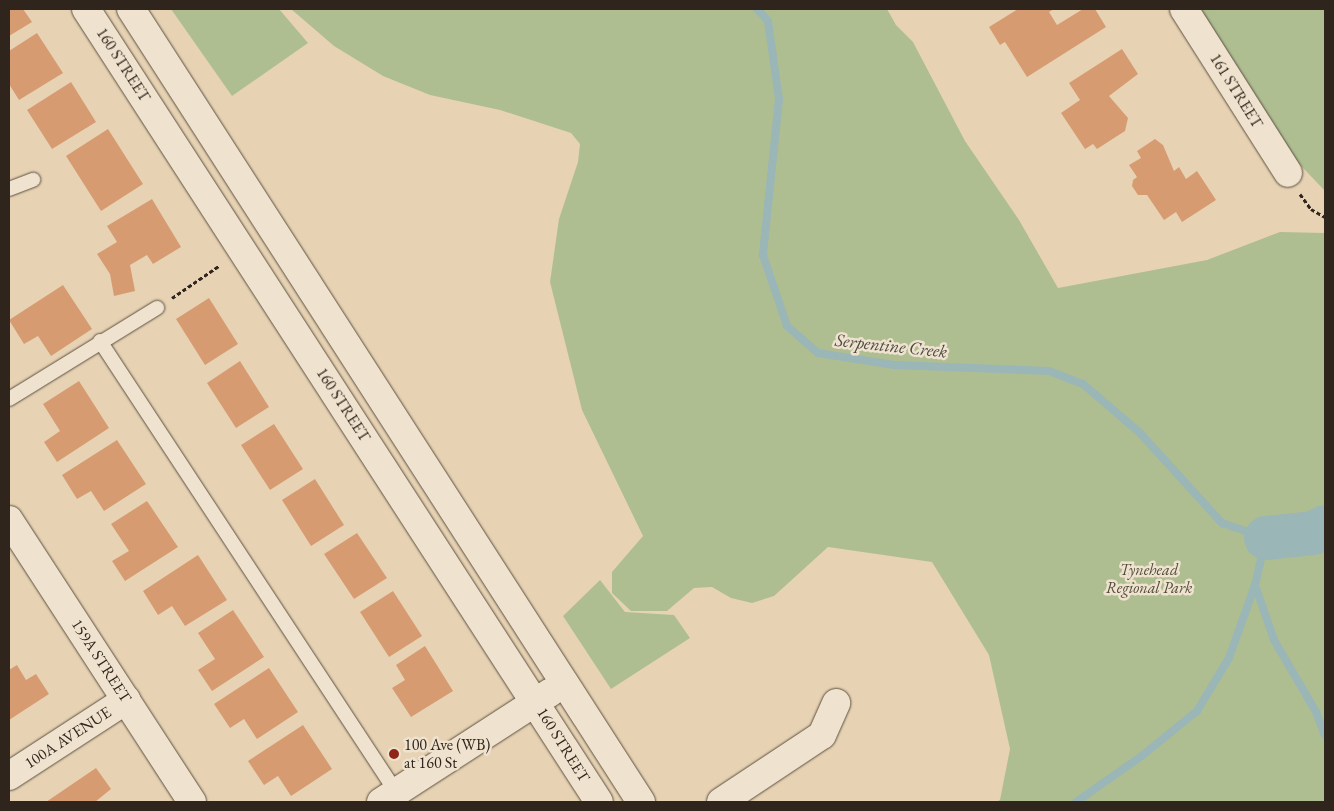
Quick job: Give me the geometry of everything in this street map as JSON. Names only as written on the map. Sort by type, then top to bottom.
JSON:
[{"type":"main road","name":"160 STREET","points":[[86,9],[598,802]]},
{"type":"main road","points":[[131,9],[641,802]]},
{"type":"main road","name":"161 STREET","points":[[1184,9],[1288,173]]},
{"type":"main road","name":"159A STREET","points":[[9,520],[192,802]]},
{"type":"main road","points":[[393,799],[565,683]]},
{"type":"main road","name":"100A AVENUE","points":[[9,776],[126,700]]},
{"type":"main road","points":[[721,802],[822,735],[836,703]]},
{"type":"lane","points":[[9,189],[33,180]]},
{"type":"lane","points":[[9,399],[100,341],[157,308]]},
{"type":"lane","points":[[100,341],[393,799]]},
{"type":"path","points":[[1288,173],[1311,209],[1325,216]]},
{"type":"path","points":[[157,308],[220,265]]},
{"type":"green space","points":[[171,9],[279,9],[308,43],[232,96]]},
{"type":"green space","name":"Tynehead Regional Park","points":[[291,9],[887,9],[896,25],[913,42],[965,141],[1019,220],[1058,288],[1207,260],[1280,232],[1325,233],[1325,802],[996,802],[1000,800],[1010,749],[989,655],[932,562],[828,547],[774,596],[752,603],[731,598],[712,587],[694,588],[667,611],[631,611],[612,593],[612,572],[643,536],[582,410],[550,282],[559,219],[578,162],[580,144],[571,133],[500,110],[430,95],[383,76],[334,46]]},
{"type":"green space","points":[[1196,9],[1325,9],[1325,191],[1288,152]]},
{"type":"green space","points":[[600,580],[625,612],[674,615],[690,638],[611,689],[563,616]]},
{"type":"building","points":[[9,9],[23,9],[32,22],[9,36]]},
{"type":"building","points":[[1018,9],[1054,9],[1049,12],[1057,25],[1083,9],[1095,9],[1106,27],[1027,77],[1005,42],[1000,45],[989,27]]},
{"type":"building","points":[[37,33],[63,73],[19,100],[9,84],[9,51]]},
{"type":"building","points":[[1122,49],[1138,74],[1109,96],[1128,118],[1125,131],[1097,149],[1093,144],[1085,149],[1061,113],[1080,100],[1069,83]]},
{"type":"building","points":[[71,82],[96,122],[52,149],[27,110]]},
{"type":"building","points":[[108,129],[143,184],[101,211],[66,156]]},
{"type":"building","points":[[1155,139],[1163,145],[1174,171],[1179,167],[1186,179],[1197,171],[1216,200],[1182,222],[1176,212],[1164,220],[1147,195],[1138,195],[1132,186],[1133,180],[1137,177],[1129,165],[1141,158],[1137,151]]},
{"type":"building","points":[[152,199],[181,247],[153,264],[147,255],[130,265],[135,291],[114,296],[110,274],[97,254],[117,242],[107,226]]},
{"type":"building","points":[[63,285],[92,329],[51,356],[38,336],[24,344],[9,320]]},
{"type":"building","points":[[209,298],[238,344],[205,365],[176,319]]},
{"type":"building","points":[[240,361],[269,407],[236,428],[207,383]]},
{"type":"building","points":[[79,381],[109,428],[57,462],[44,442],[60,431],[43,404]]},
{"type":"building","points":[[274,424],[303,469],[270,490],[241,445]]},
{"type":"building","points":[[117,440],[146,484],[104,511],[91,491],[77,499],[62,475]]},
{"type":"building","points":[[315,479],[344,525],[311,546],[282,500]]},
{"type":"building","points":[[147,501],[178,547],[125,581],[112,561],[129,551],[111,524]]},
{"type":"building","points":[[357,533],[387,578],[354,599],[324,554]]},
{"type":"building","points":[[198,555],[227,600],[185,626],[172,606],[158,615],[143,591]]},
{"type":"building","points":[[393,591],[422,636],[389,657],[360,612]]},
{"type":"building","points":[[233,610],[264,657],[212,691],[198,670],[215,659],[198,633]]},
{"type":"building","points":[[425,646],[453,691],[411,717],[392,688],[405,680],[396,665]]},
{"type":"building","points":[[17,665],[26,680],[36,674],[49,694],[9,720],[9,670]]},
{"type":"building","points":[[269,668],[298,712],[257,739],[244,719],[230,728],[214,704]]},
{"type":"building","points":[[303,725],[332,769],[291,796],[278,776],[264,785],[248,761]]},
{"type":"building","points":[[96,768],[111,789],[95,802],[46,802]]},
{"type":"waterway","name":"Serpentine Creek","points":[[757,9],[768,21],[779,99],[763,255],[787,326],[818,353],[894,365],[1049,371],[1083,384],[1140,433],[1222,523],[1266,538],[1255,585],[1274,640],[1316,712],[1325,735]]},
{"type":"waterway","points":[[1266,538],[1313,533],[1325,527]]},
{"type":"waterway","points":[[1076,802],[1143,755],[1197,711],[1229,658],[1255,585]]},
{"type":"place","name":"100 Ave (WB) at 160 St","points":[[394,754]]}]
